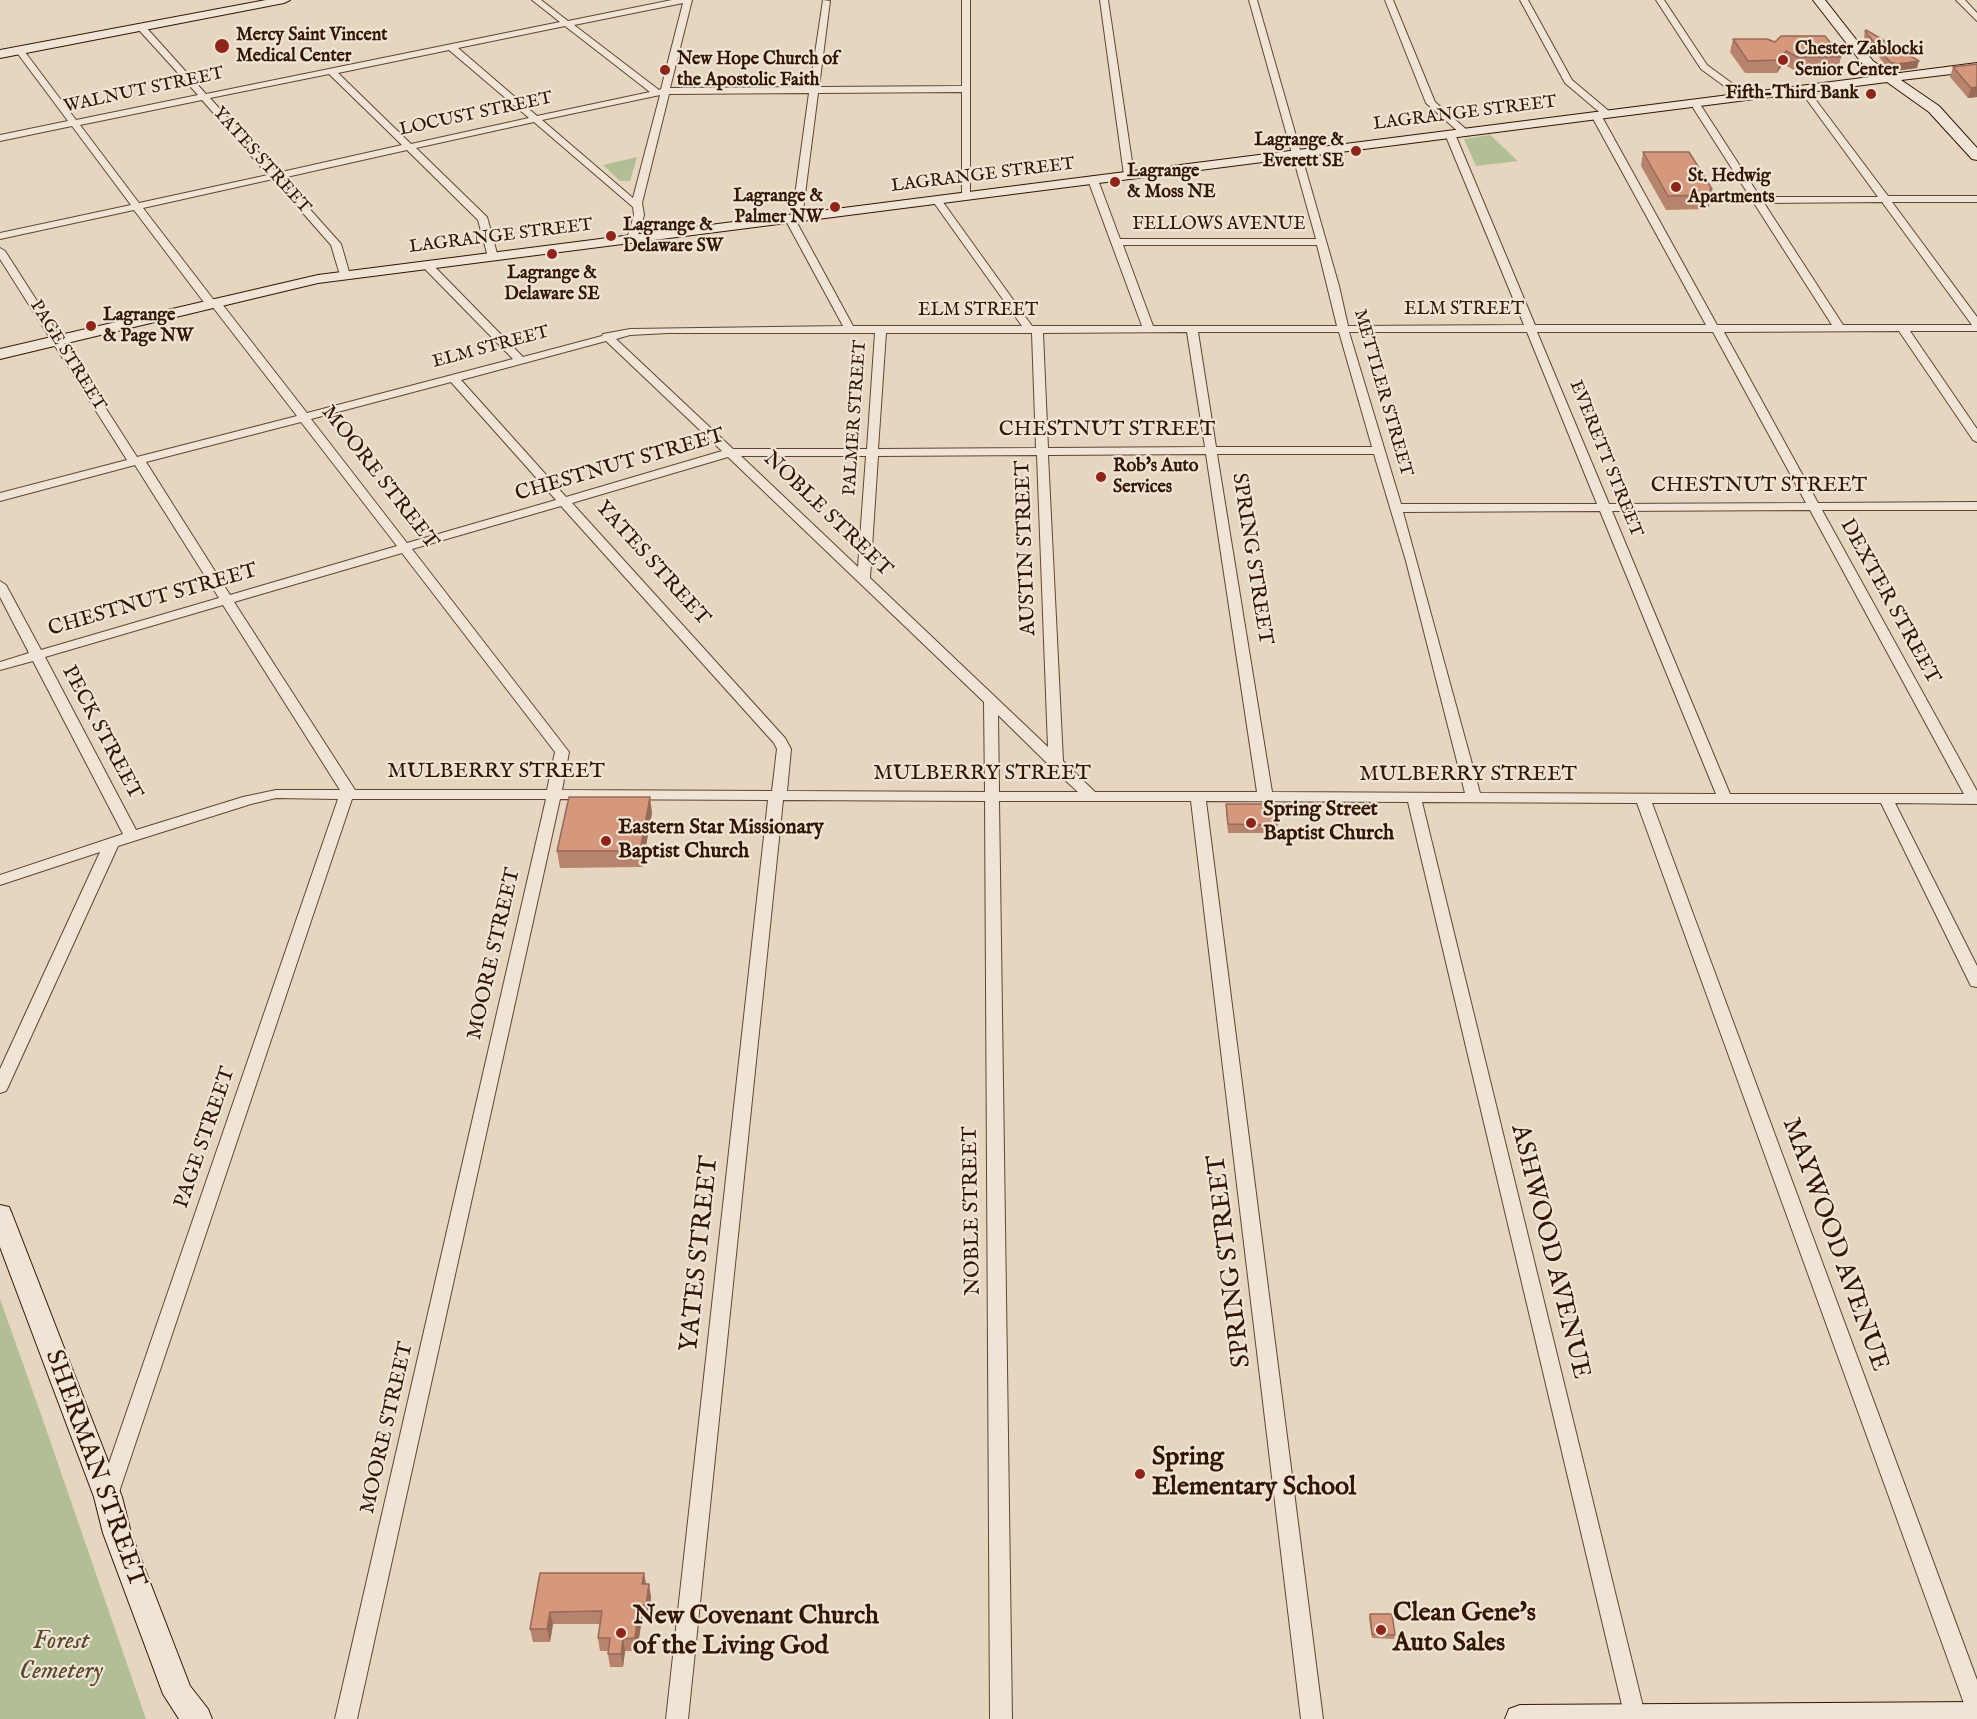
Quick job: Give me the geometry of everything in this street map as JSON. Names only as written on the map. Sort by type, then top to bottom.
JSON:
[{"type":"main road","points":[[0,54],[284,0]]},
{"type":"main road","points":[[1819,0],[1869,64],[1934,110],[1953,128]]},
{"type":"main road","name":"LAGRANGE STREET","points":[[0,354],[292,284],[345,275],[1977,67]]},
{"type":"main road","points":[[1921,74],[1916,81],[1977,156]]},
{"type":"main road","name":"SHERMAN STREET","points":[[0,1214],[108,1497],[117,1533],[178,1694],[197,1719]]},
{"type":"main road","points":[[1520,1719],[1977,1716]]},
{"type":"street","points":[[536,0],[661,92]]},
{"type":"street","points":[[632,239],[639,215],[637,206],[661,92],[686,0]]},
{"type":"street","name":"WALNUT STREET","points":[[0,138],[686,0]]},
{"type":"street","points":[[966,0],[967,196]]},
{"type":"street","points":[[1104,0],[1129,175]]},
{"type":"street","name":"METTLER STREET","points":[[1253,0],[1343,329],[1397,508],[1474,798]]},
{"type":"street","name":"EVERETT STREET","points":[[1389,0],[1431,103],[1457,133],[1530,328],[1725,798]]},
{"type":"street","name":"DEXTER STREET","points":[[1524,0],[1568,81],[1602,114],[1715,329],[1976,799]]},
{"type":"street","points":[[1660,0],[1704,67],[1745,97]]},
{"type":"street","points":[[1960,0],[1977,18]]},
{"type":"street","points":[[793,218],[826,1]]},
{"type":"street","name":"YATES STREET","points":[[141,27],[336,244],[345,275]]},
{"type":"street","points":[[451,46],[637,206]]},
{"type":"street","name":"MOORE STREET","points":[[19,50],[562,752],[346,1719]]},
{"type":"street","points":[[331,71],[483,219],[493,257]]},
{"type":"street","name":"LOCUST STREET","points":[[0,236],[661,92],[966,89]]},
{"type":"street","points":[[1803,89],[1977,326]]},
{"type":"street","points":[[1695,103],[1839,327]]},
{"type":"street","points":[[1093,180],[1149,329]]},
{"type":"street","points":[[1758,200],[1977,199]]},
{"type":"street","points":[[937,200],[1033,329]]},
{"type":"street","name":"PALMER STREET","points":[[793,218],[850,330]]},
{"type":"street","name":"FELLOWS AVENUE","points":[[1116,242],[1321,242]]},
{"type":"street","name":"PAGE STREET","points":[[0,250],[56,340],[228,601],[348,794],[108,1497]]},
{"type":"street","points":[[427,265],[519,359]]},
{"type":"street","name":"ELM STREET","points":[[0,497],[519,359],[630,332],[881,329],[1715,329],[1977,326]]},
{"type":"street","points":[[1902,328],[1977,438]]},
{"type":"street","name":"PALMER STREET","points":[[863,581],[881,329]]},
{"type":"street","name":"AUSTIN STREET","points":[[1033,329],[1042,451],[1056,764]]},
{"type":"street","name":"SPRING STREET","points":[[1192,329],[1265,797]]},
{"type":"street","name":"NOBLE STREET","points":[[607,336],[1091,796]]},
{"type":"street","name":"YATES STREET","points":[[453,377],[780,741],[784,749],[677,1719]]},
{"type":"street","name":"CHESTNUT STREET","points":[[0,666],[729,453],[1380,450]]},
{"type":"street","name":"CHESTNUT STREET","points":[[1397,508],[1977,506]]},
{"type":"street","name":"PECK STREET","points":[[0,585],[132,836]]},
{"type":"street","name":"NOBLE STREET","points":[[991,702],[1001,1719]]},
{"type":"street","name":"MULBERRY STREET","points":[[0,880],[112,842],[259,797],[276,794],[1976,799]]},
{"type":"street","name":"SPRING STREET","points":[[1198,797],[1312,1719]]},
{"type":"street","name":"ASHWOOD AVENUE","points":[[1414,797],[1636,1718]]},
{"type":"street","name":"MAYWOOD AVENUE","points":[[1643,798],[1977,1709]]},
{"type":"street","points":[[1886,798],[1977,982]]},
{"type":"street","points":[[0,1087],[112,842]]},
{"type":"green space","points":[[1490,135],[1518,161],[1476,166],[1464,139]]},
{"type":"green space","points":[[637,157],[630,181],[620,181],[603,165]]},
{"type":"green space","name":"Forest Cemetery","points":[[0,1299],[45,1426],[146,1719],[0,1719]]},
{"type":"building","points":[[1866,30],[1919,61],[1897,64],[1890,62]]},
{"type":"building","points":[[1781,36],[1825,36],[1841,57],[1797,57],[1786,51],[1780,60],[1748,61],[1733,39],[1767,39],[1775,42]]},
{"type":"building","points":[[1977,64],[1977,87],[1971,88],[1953,67]]},
{"type":"building","points":[[1643,152],[1689,152],[1712,189],[1710,189],[1712,193],[1668,196]]},
{"type":"building","name":"Eastern Star Missionary Baptist Church","points":[[569,797],[650,797],[640,851],[557,851]]},
{"type":"building","points":[[1226,804],[1274,804],[1277,825],[1228,824]]},
{"type":"building","name":"New Covenant Church of the Living God","points":[[540,1573],[644,1573],[642,1584],[649,1584],[646,1605],[639,1605],[635,1638],[623,1639],[621,1654],[608,1654],[610,1638],[598,1638],[602,1611],[550,1612],[547,1629],[530,1629]]},
{"type":"building","name":"Clean Gene's Auto Sales","points":[[1370,1614],[1392,1614],[1395,1635],[1372,1634]]},
{"type":"place","name":"Mercy Saint Vincent Medical Center","points":[[222,46]]},
{"type":"place","name":"Chester Zablocki Senior Center","points":[[1783,60]]},
{"type":"place","name":"New Hope Church of the Apostolic Faith","points":[[665,70]]},
{"type":"place","name":"Fifth-Third Bank","points":[[1871,94]]},
{"type":"place","name":"Lagrange & Everett SE","points":[[1356,151]]},
{"type":"place","name":"Lagrange & Moss NE","points":[[1115,182]]},
{"type":"place","name":"St. Hedwig Apartments","points":[[1676,187]]},
{"type":"place","name":"Lagrange & Palmer NW","points":[[835,207]]},
{"type":"place","name":"Lagrange & Delaware SW","points":[[611,236]]},
{"type":"place","name":"Lagrange & Delaware SE","points":[[552,254]]},
{"type":"place","name":"Lagrange & Page NW","points":[[91,326]]},
{"type":"place","name":"Rob's Auto Services","points":[[1101,477]]},
{"type":"place","name":"Spring Street Baptist Church","points":[[1251,823]]},
{"type":"place","name":"Eastern Star Missionary Baptist Church","points":[[606,841]]},
{"type":"place","name":"Spring Elementary School","points":[[1140,1474]]},
{"type":"place","name":"Clean Gene's Auto Sales","points":[[1381,1630]]},
{"type":"place","name":"New Covenant Church of the Living God","points":[[621,1633]]}]
